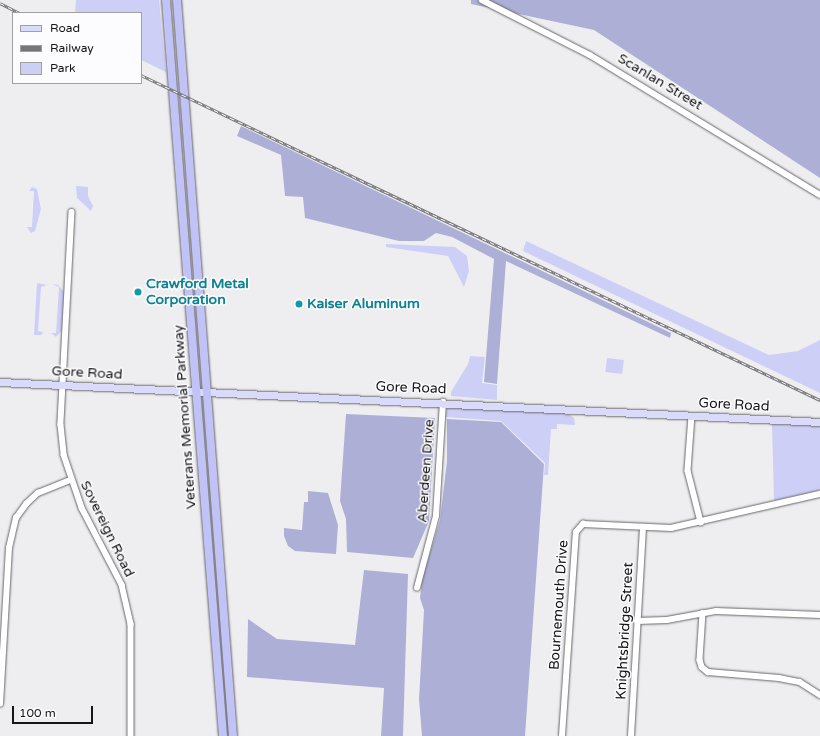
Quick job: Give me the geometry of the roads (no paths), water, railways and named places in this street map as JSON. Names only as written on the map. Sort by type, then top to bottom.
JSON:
[{"type":"highway","name":"Veterans Memorial Parkway","points":[[166,0],[223,736]]},
{"type":"highway","name":"Veterans Memorial Parkway","points":[[177,0],[233,736]]},
{"type":"main road","name":"Gore Road","points":[[0,382],[443,402],[820,422]]},
{"type":"street","name":"Scanlan Street","points":[[482,0],[590,54],[820,195]]},
{"type":"street","name":"Sovereign Road","points":[[72,212],[61,426],[64,455],[70,480],[122,585],[131,624],[131,736]]},
{"type":"street","name":"Aberdeen Drive","points":[[417,588],[436,516],[443,402]]},
{"type":"street","points":[[692,416],[688,471],[700,522]]},
{"type":"street","points":[[0,704],[9,548],[16,518],[26,504],[38,493],[70,480]]},
{"type":"street","name":"Bournemouth Drive","points":[[562,736],[576,532],[583,524],[593,523],[671,528],[820,494]]},
{"type":"street","name":"Knightsbridge Street","points":[[631,736],[643,527]]},
{"type":"street","points":[[638,621],[667,620],[703,613],[820,615]]},
{"type":"street","points":[[703,613],[700,660],[702,667],[708,672],[779,678],[800,682],[820,695]]},
{"type":"railway","points":[[0,3],[18,12]]},
{"type":"railway","points":[[142,75],[820,400]]},
{"type":"place","name":"Crawford Metal Corporation","points":[[138,292]]},
{"type":"place","name":"Kaiser Aluminum","points":[[299,304]]}]
